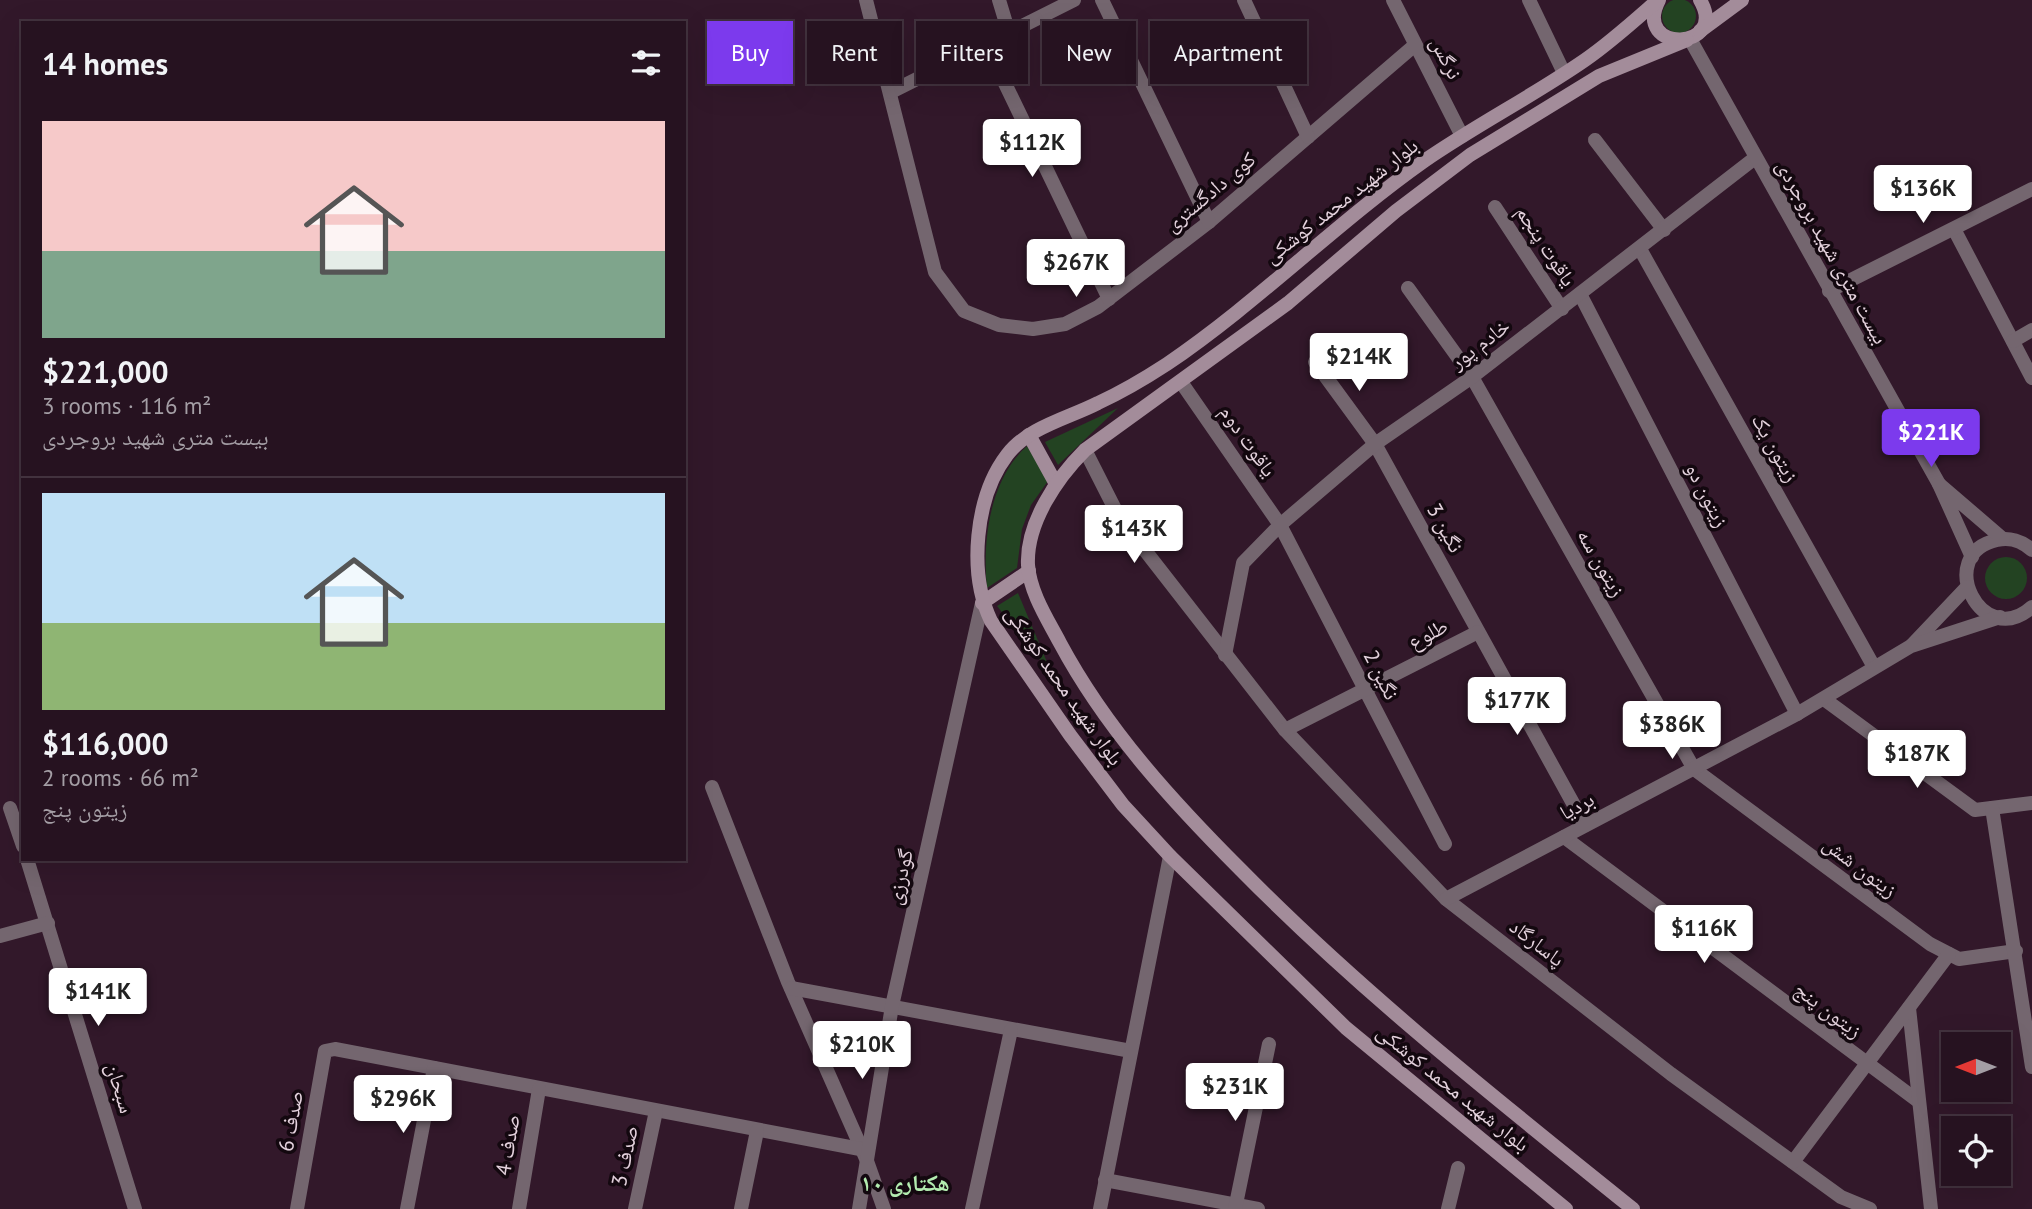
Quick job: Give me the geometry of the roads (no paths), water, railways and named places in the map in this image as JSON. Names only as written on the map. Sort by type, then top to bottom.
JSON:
[{"type":"main road","name":"بلوار شهید محمد کوشکی","points":[[1566,1209],[1346,1028],[1170,856],[1123,805],[1000,638],[982,603],[979,548],[995,473],[1009,453],[1028,435],[1134,385],[1173,359],[1251,301],[1373,199],[1462,136],[1564,73],[1617,36],[1658,0]]},
{"type":"main road","points":[[1658,0],[1654,15],[1659,30],[1671,39],[1692,37],[1705,18],[1700,0]]},
{"type":"main road","name":"بلوار شهید محمد کوشکی","points":[[1633,1209],[1376,998],[1276,905],[1178,805],[1134,753],[1070,661],[1042,609],[1029,571],[1035,528],[1046,497],[1085,450],[1288,303],[1396,211],[1470,155],[1599,76],[1692,37],[1741,0]]},
{"type":"main road","points":[[1028,435],[1056,484]]},
{"type":"main road","points":[[982,603],[1029,571]]},
{"type":"street","name":"کوی دادگستری","points":[[866,0],[935,272],[964,311],[999,326],[1033,329],[1065,324],[1109,299],[1209,222],[1415,45]]},
{"type":"street","points":[[999,0],[1005,21]]},
{"type":"street","points":[[1028,23],[1074,0]]},
{"type":"street","points":[[1101,0],[1209,222]]},
{"type":"street","points":[[1244,0],[1308,137]]},
{"type":"street","name":"نرگس","points":[[1393,0],[1462,136]]},
{"type":"street","points":[[1529,0],[1564,73]]},
{"type":"street","name":"بیست متری شهید بروجردی","points":[[1692,37],[1755,158],[1940,484],[1972,557]]},
{"type":"street","points":[[891,92],[916,79]]},
{"type":"street","points":[[1005,84],[1109,299]]},
{"type":"street","points":[[1595,140],[1664,230]]},
{"type":"street","name":"خادم پور","points":[[1225,655],[1243,563],[1280,524],[1375,444],[1472,377],[1755,158]]},
{"type":"street","points":[[1829,291],[2032,189]]},
{"type":"street","name":"یاقوت پنجم","points":[[1494,207],[1562,309]]},
{"type":"street","points":[[1954,229],[2032,378]]},
{"type":"street","name":"زیتون یک","points":[[1640,249],[1874,667]]},
{"type":"street","name":"زیتون سه","points":[[1408,288],[1472,377],[1694,769]]},
{"type":"street","name":"زیتون دو","points":[[1580,294],[1797,714]]},
{"type":"street","points":[[2013,341],[2032,330]]},
{"type":"street","name":"نگین 3","points":[[1315,362],[1375,444],[1585,825]]},
{"type":"street","name":"یاقوت دوم","points":[[1181,382],[1280,524]]},
{"type":"street","name":"پاسارگاد","points":[[1085,450],[1119,517],[1284,730],[1446,899],[1671,1074],[1841,1197],[1870,1209]]},
{"type":"street","name":"بیست متری شهید بروجردی","points":[[1940,484],[2003,539]]},
{"type":"street","name":"نگین 2","points":[[1280,524],[1445,844]]},
{"type":"street","points":[[2000,617],[1979,607],[1967,587],[1966,577],[1972,557],[1991,541],[2003,539],[2016,540],[2032,550]]},
{"type":"street","points":[[1911,646],[1967,587]]},
{"type":"street","name":"گودرزی","points":[[859,1209],[863,1155],[892,1006],[982,603]]},
{"type":"street","points":[[1911,646],[2000,617],[2025,615],[2032,607]]},
{"type":"street","name":"طلوع","points":[[1284,730],[1366,691],[1478,632]]},
{"type":"street","name":"بردیا","points":[[1446,899],[1797,714],[1911,646]]},
{"type":"street","points":[[1824,699],[1975,810],[2032,803]]},
{"type":"street","name":"زیتون شش","points":[[1694,769],[1930,944],[1959,959],[2016,951]]},
{"type":"street","points":[[712,787],[791,988],[884,1209]]},
{"type":"street","points":[[10,808],[21,840]]},
{"type":"street","points":[[1992,808],[2032,1067]]},
{"type":"street","name":"زیتون پنج","points":[[1564,837],[1917,1101]]},
{"type":"street","points":[[1100,1209],[1170,856]]},
{"type":"street","name":"سبحان","points":[[28,861],[135,1209]]},
{"type":"street","points":[[0,936],[48,923]]},
{"type":"street","points":[[1793,1162],[1949,954]]},
{"type":"street","points":[[791,988],[1131,1051]]},
{"type":"street","points":[[1909,1008],[1917,1101],[1931,1209]]},
{"type":"street","points":[[972,1209],[1011,1030]]},
{"type":"street","points":[[1236,1207],[1269,1044]]},
{"type":"street","name":"صدف 6","points":[[297,1209],[325,1051],[335,1049],[434,1068]]},
{"type":"street","points":[[407,1209],[434,1068],[757,1131],[863,1155]]},
{"type":"street","name":"صدف 4","points":[[519,1209],[539,1089]]},
{"type":"street","name":"صدف 3","points":[[635,1209],[656,1111]]},
{"type":"street","points":[[741,1209],[757,1131]]},
{"type":"street","points":[[1448,1209],[1458,1168]]},
{"type":"street","points":[[1105,1180],[1236,1207],[1258,1209]]},
{"type":"district","name":"۱۰ هکتاری","points":[[905,1183]]}]
